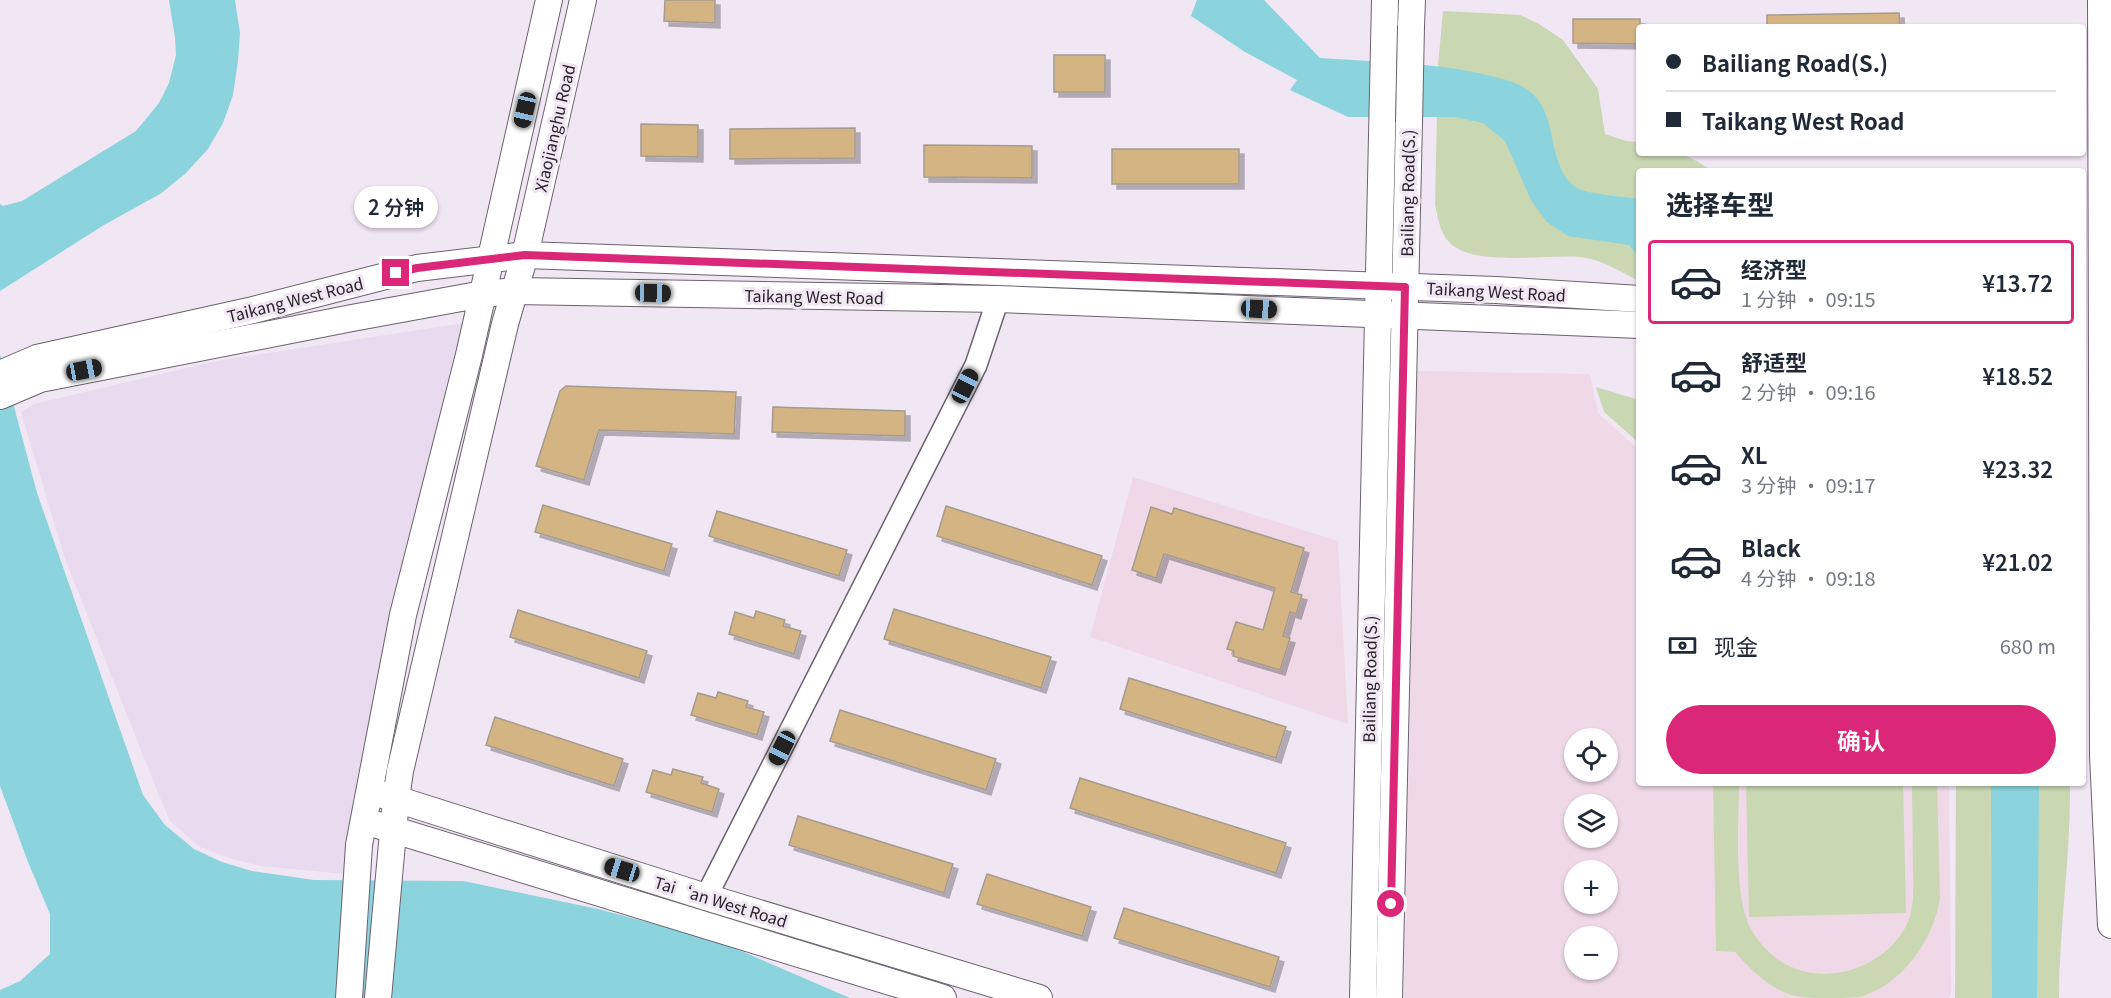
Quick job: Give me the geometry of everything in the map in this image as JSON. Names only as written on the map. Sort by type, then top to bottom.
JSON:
[{"type":"main road","name":"Xiaojianghu Road","points":[[349,998],[357,870],[363,821],[403,615],[483,294],[549,0]]},
{"type":"main road","name":"Xiaojianghu Road","points":[[378,998],[400,771],[505,324],[525,255],[583,0]]},
{"type":"main road","name":"Bailiang Road(S.)","points":[[1389,998],[1412,0]]},
{"type":"main road","points":[[2101,0],[2099,355],[2103,755],[2111,924]]},
{"type":"main road","name":"Bailiang Road(S.)","points":[[1363,998],[1385,13]]},
{"type":"main road","name":"Taikang West Road","points":[[0,396],[37,369],[249,311],[417,268],[525,255],[1496,290],[1636,299]]},
{"type":"main road","name":"Taikang West Road","points":[[0,374],[483,294],[515,291],[998,299],[1636,325]]},
{"type":"main road","name":"Tai‘an West Road","points":[[369,790],[706,897],[1039,998]]},
{"type":"main road","name":"Tai‘an West Road","points":[[363,821],[943,998]]},
{"type":"street","points":[[706,897],[976,365],[998,299]]},
{"type":"shaded area","points":[[464,323],[392,608],[358,784],[345,874],[260,866],[200,847],[170,821],[156,788],[64,556],[21,412],[34,404],[217,361]]},
{"type":"shaded area","points":[[1417,371],[1590,374],[1598,413],[1636,447],[1636,786],[1949,786],[1951,992],[1949,998],[1404,998]]},
{"type":"shaded area","points":[[1133,477],[1338,541],[1348,724],[1090,637]]},
{"type":"green space","points":[[1443,11],[1520,15],[1563,40],[1598,89],[1605,134],[1636,142],[1636,156],[1685,156],[1708,168],[1636,168],[1636,279],[1611,266],[1588,258],[1493,257],[1476,255],[1450,243],[1440,225],[1435,205],[1438,66]]},
{"type":"green space","points":[[1596,387],[1636,399],[1636,440],[1604,412]]},
{"type":"green space","points":[[1713,786],[1739,786],[1739,877],[1741,896],[1750,927],[1761,944],[1775,957],[1807,972],[1825,974],[1843,972],[1878,957],[1904,930],[1911,912],[1913,897],[1912,786],[1937,786],[1940,898],[1937,914],[1923,944],[1902,971],[1889,982],[1860,997],[1803,997],[1788,994],[1773,986],[1735,952],[1716,951]]},
{"type":"green space","points":[[1746,786],[1903,786],[1906,913],[1749,917]]},
{"type":"green space","points":[[1956,786],[2070,786],[2059,998],[1955,998]]},
{"type":"water","points":[[169,0],[235,0],[240,33],[233,95],[223,123],[208,149],[185,174],[160,194],[104,225],[0,291],[0,204],[3,206],[22,201],[136,131],[159,103],[169,83],[176,55]]},
{"type":"water","points":[[1197,0],[1264,0],[1320,58],[1443,67],[1483,74],[1521,86],[1537,98],[1544,110],[1560,166],[1577,188],[1597,194],[1636,199],[1636,253],[1629,245],[1568,236],[1547,222],[1531,200],[1505,141],[1483,123],[1454,117],[1348,117],[1290,90],[1297,80],[1245,52],[1191,16]]},
{"type":"water","points":[[0,354],[37,493],[143,795],[165,825],[194,849],[222,862],[252,871],[314,880],[463,881],[598,909],[718,941],[850,998],[0,998],[0,990],[20,981],[50,954],[50,914],[0,786]]},
{"type":"water","points":[[1991,786],[2039,786],[2037,998],[1992,998]]},
{"type":"building","points":[[665,0],[715,0],[715,23],[664,21]]},
{"type":"building","points":[[1899,13],[1900,24],[1767,24],[1767,15]]},
{"type":"building","points":[[1573,19],[1640,19],[1640,24],[1636,24],[1636,44],[1573,43]]},
{"type":"building","points":[[1054,55],[1105,55],[1105,92],[1054,92]]},
{"type":"building","points":[[641,124],[698,125],[698,157],[641,156]]},
{"type":"building","points":[[855,128],[855,158],[730,159],[730,129]]},
{"type":"building","points":[[924,145],[1032,146],[1032,178],[924,177]]},
{"type":"building","points":[[1112,149],[1239,149],[1239,184],[1112,184]]},
{"type":"building","points":[[566,386],[736,392],[734,434],[599,430],[584,480],[536,466],[560,391]]},
{"type":"building","points":[[773,407],[905,411],[905,436],[772,432]]},
{"type":"building","points":[[543,505],[672,544],[664,571],[535,532]]},
{"type":"building","points":[[946,506],[1102,556],[1092,585],[937,536]]},
{"type":"building","points":[[1151,507],[1172,514],[1174,508],[1304,548],[1291,592],[1302,595],[1296,614],[1290,612],[1283,636],[1290,638],[1280,670],[1233,656],[1234,651],[1227,649],[1236,622],[1263,630],[1275,588],[1164,554],[1156,578],[1132,570]]},
{"type":"building","points":[[717,511],[847,550],[839,576],[709,536]]},
{"type":"building","points":[[894,609],[1051,657],[1041,688],[884,639]]},
{"type":"building","points":[[518,610],[647,651],[639,678],[510,637]]},
{"type":"building","points":[[756,611],[785,620],[783,626],[801,631],[794,654],[729,634],[735,612],[754,618]]},
{"type":"building","points":[[1129,678],[1286,727],[1276,758],[1120,709]]},
{"type":"building","points":[[718,692],[748,701],[746,707],[764,712],[757,735],[691,715],[698,693],[716,698]]},
{"type":"building","points":[[840,710],[996,759],[986,790],[830,741]]},
{"type":"building","points":[[495,717],[623,759],[614,786],[486,745]]},
{"type":"building","points":[[673,769],[703,777],[701,783],[719,789],[712,812],[646,792],[653,770],[671,775]]},
{"type":"building","points":[[1080,778],[1286,843],[1276,873],[1070,808]]},
{"type":"building","points":[[798,816],[953,864],[944,893],[789,845]]},
{"type":"building","points":[[987,874],[1091,907],[1082,936],[977,904]]},
{"type":"building","points":[[1124,908],[1279,957],[1270,987],[1114,938]]},
{"type":"route","points":[[396,273],[417,268],[525,255],[1405,287],[1391,904]]}]
